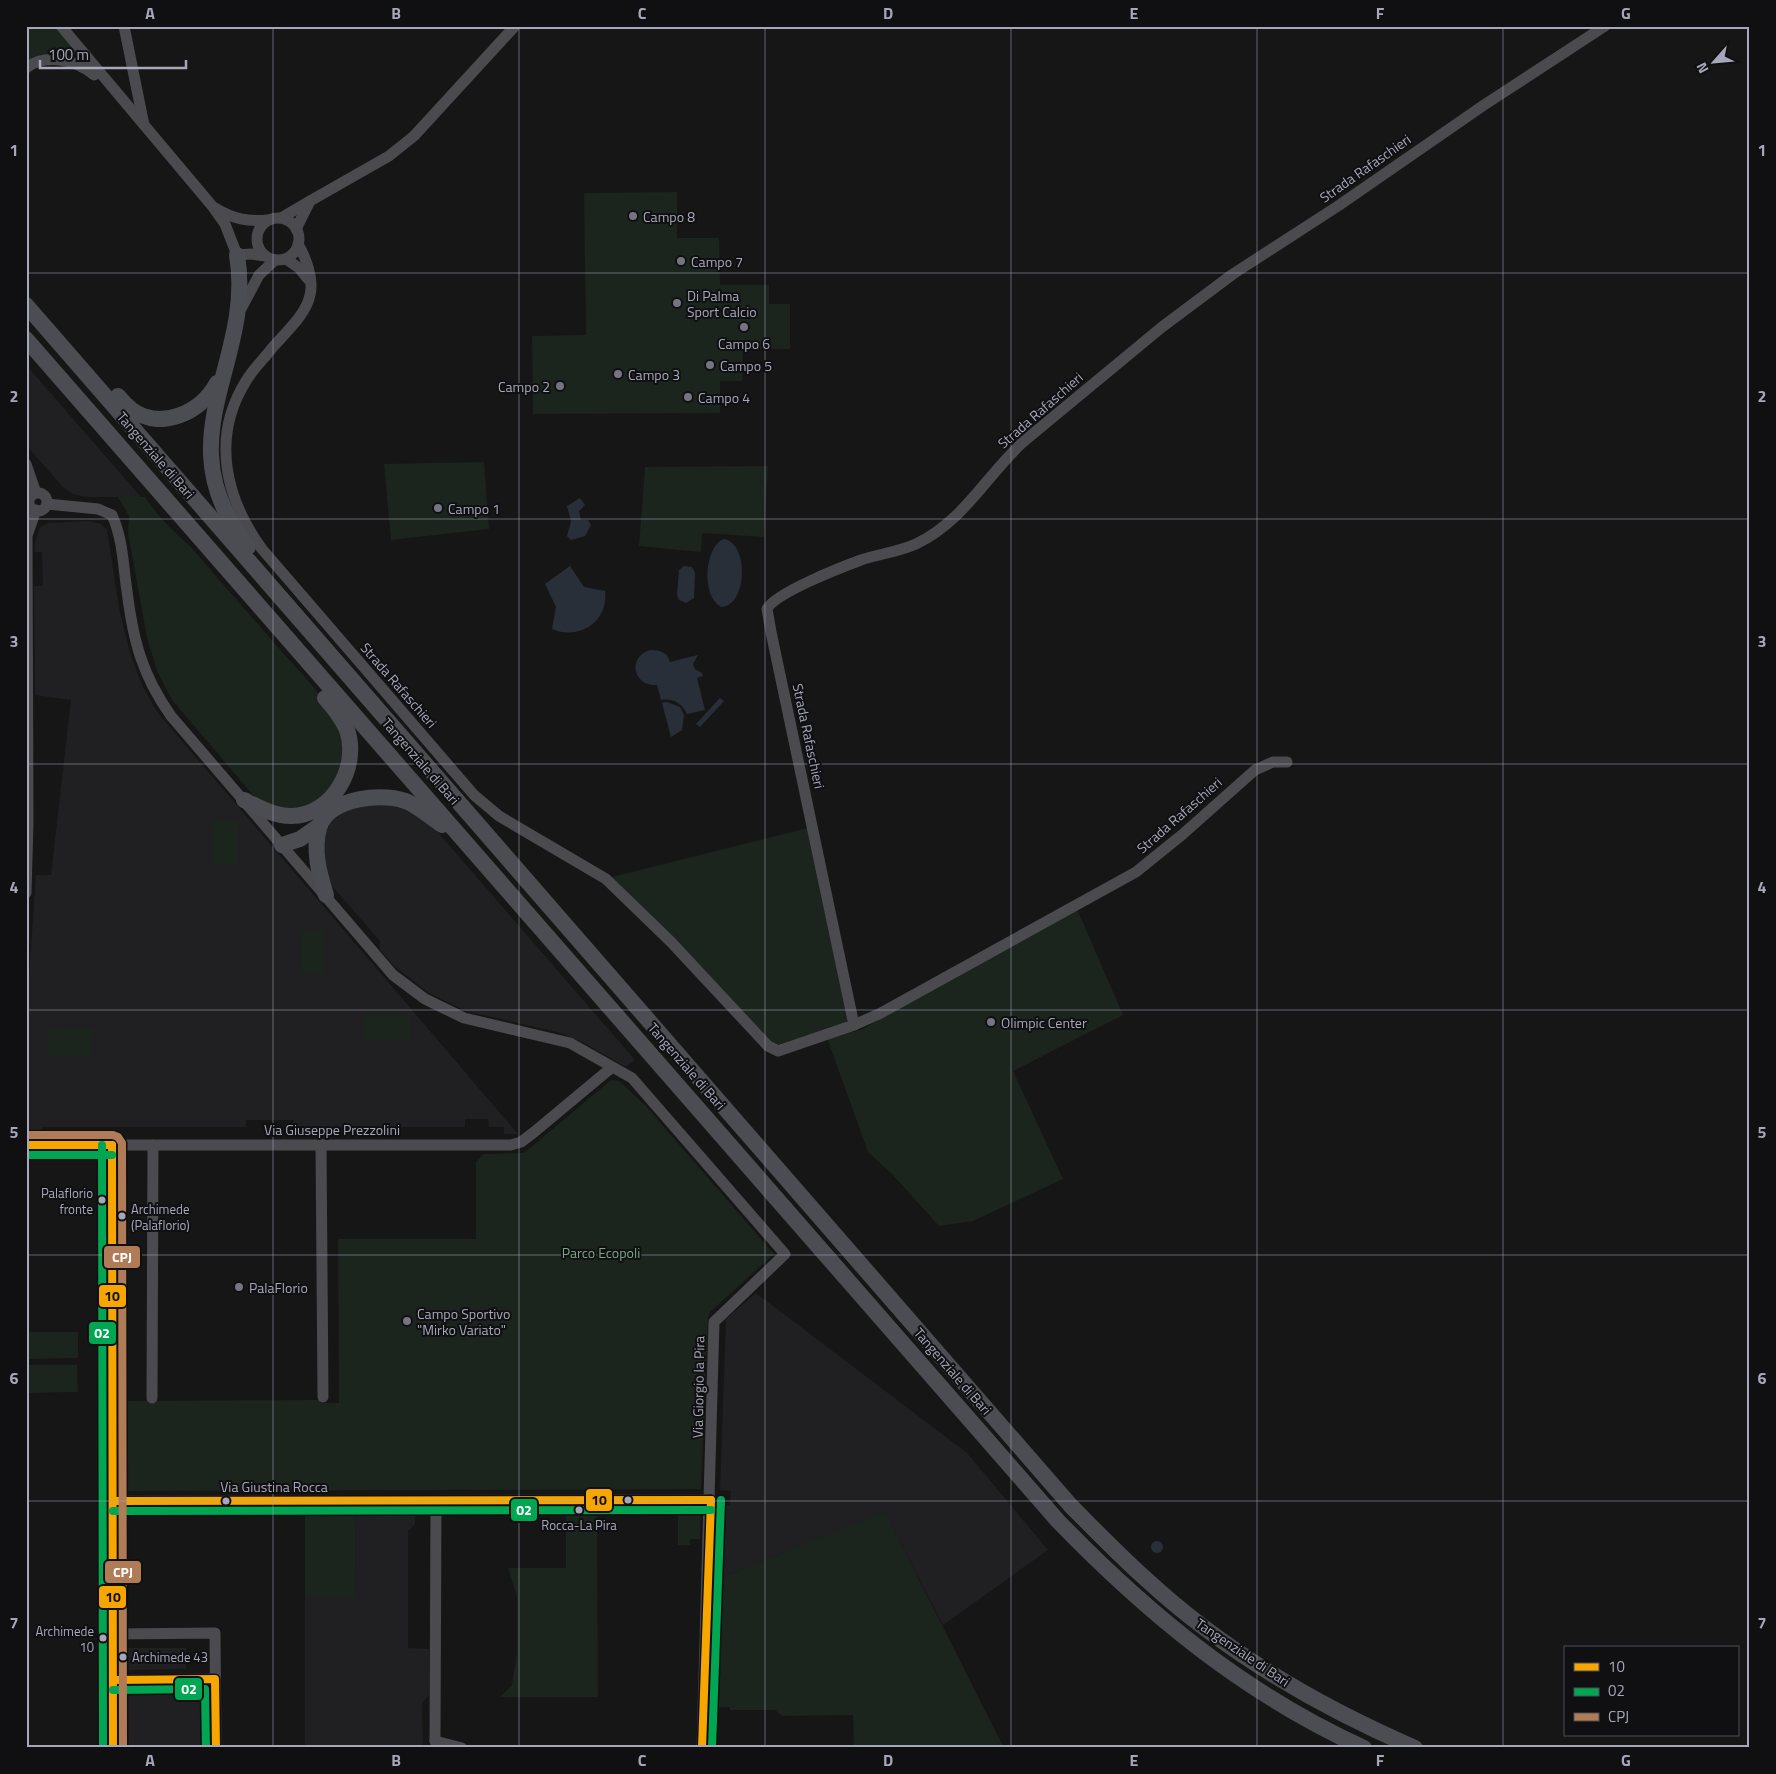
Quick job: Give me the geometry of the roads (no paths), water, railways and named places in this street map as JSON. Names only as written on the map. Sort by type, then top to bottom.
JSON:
[{"type":"highway","points":[[237,255],[240,285],[236,319],[215,407],[210,449],[216,487],[226,517],[256,557],[286,606]]},
{"type":"highway","name":"Tangenziale di Bari","points":[[26,305],[1022,1450],[1110,1546],[1188,1614],[1273,1675],[1360,1723],[1415,1748]]},
{"type":"highway","name":"Tangenziale di Bari","points":[[26,339],[987,1441],[1095,1559],[1133,1596],[1216,1662],[1305,1718],[1364,1748]]},
{"type":"highway","points":[[64,348],[81,355],[133,410],[151,417],[168,418],[191,412],[214,390],[223,372]]},
{"type":"highway","points":[[270,619],[303,671],[340,716],[347,731],[349,762],[343,781],[332,797],[304,814],[288,828],[282,845]]},
{"type":"highway","points":[[282,845],[300,839],[320,825],[330,813],[345,804],[364,798],[388,797],[410,802],[461,838]]},
{"type":"highway","points":[[244,800],[270,812],[290,816],[304,814]]},
{"type":"highway","points":[[320,825],[317,860],[326,895]]},
{"type":"street","points":[[61,26],[213,207],[225,224],[237,255]]},
{"type":"street","points":[[124,26],[144,127]]},
{"type":"street","points":[[213,207],[241,220],[281,218],[389,156],[414,136],[516,26]]},
{"type":"street","name":"Strada Rafaschieri","points":[[854,1026],[771,632],[768,606],[782,595],[836,571],[915,544],[937,532],[954,519],[979,492],[999,465],[1023,442],[1188,307],[1286,238],[1338,206],[1422,146],[1605,26]]},
{"type":"street","points":[[26,68],[50,60],[67,61],[85,66],[120,98]]},
{"type":"street","points":[[296,229],[310,201]]},
{"type":"street","points":[[281,218],[292,224],[296,229],[298,244],[307,264],[310,282]]},
{"type":"street","points":[[268,220],[260,228],[257,238],[260,251],[299,268],[310,282]]},
{"type":"street","points":[[237,255],[257,238]]},
{"type":"street","points":[[236,319],[259,275],[275,258],[296,250],[298,244]]},
{"type":"street","points":[[237,255],[251,254],[275,258]]},
{"type":"street","name":"Strada Rafaschieri","points":[[310,282],[308,300],[298,316],[246,380],[228,425],[227,469],[234,501],[243,522],[262,549],[480,801],[499,816],[606,879],[671,942],[768,1046],[778,1051],[854,1026],[880,1014],[1117,883],[1156,856],[1256,770],[1273,762],[1287,762]]},
{"type":"street","points":[[26,464],[36,493]]},
{"type":"street","points":[[36,493],[44,496],[46,504]]},
{"type":"street","points":[[36,493],[31,496],[29,502],[31,507],[41,510],[46,504]]},
{"type":"street","points":[[46,504],[98,509],[112,515],[119,530],[131,623],[143,669],[153,690],[171,716],[393,975],[424,999],[464,1018],[570,1043],[611,1068]]},
{"type":"street","points":[[26,893],[27,536],[36,510]]},
{"type":"street","name":"Via Giuseppe Prezzolini","points":[[26,1146],[517,1144],[533,1133],[611,1068]]},
{"type":"street","name":"Via Giorgio la Pira","points":[[611,1068],[632,1078],[785,1254],[714,1322],[711,1500],[702,1748]]},
{"type":"street","points":[[321,1144],[322,1397]]},
{"type":"street","points":[[112,1145],[113,1748]]},
{"type":"street","points":[[152,1398],[153,1145]]},
{"type":"street","name":"Via Giustina Rocca","points":[[113,1501],[711,1500]]},
{"type":"street","points":[[436,1501],[437,1744],[462,1748]]},
{"type":"street","points":[[113,1634],[214,1633],[216,1748]]},
{"type":"street","points":[[113,1680],[215,1679]]},
{"type":"place","name":"Campo 8","points":[[633,216]]},
{"type":"place","name":"Campo 7","points":[[681,261]]},
{"type":"place","name":"Di Palma Sport Calcio","points":[[677,303]]},
{"type":"place","name":"Campo 6","points":[[744,327]]},
{"type":"place","name":"Campo 5","points":[[710,365]]},
{"type":"place","name":"Campo 3","points":[[618,374]]},
{"type":"place","name":"Campo 2","points":[[560,386]]},
{"type":"place","name":"Campo 4","points":[[688,397]]},
{"type":"place","name":"Campo 1","points":[[438,508]]},
{"type":"place","name":"Olimpic Center","points":[[991,1022]]},
{"type":"place","name":"Palaflorio fronte","points":[[102,1200]]},
{"type":"place","name":"Archimede (Palaflorio)","points":[[122,1216]]},
{"type":"place","name":"PalaFlorio","points":[[239,1287]]},
{"type":"place","name":"Campo Sportivo \"Mirko Variato\"","points":[[407,1321]]},
{"type":"place","name":"Rocca-La Pira","points":[[579,1510]]},
{"type":"place","name":"Archimede 10","points":[[103,1638]]},
{"type":"place","name":"Archimede 43","points":[[123,1657]]},
{"type":"park label","name":"Parco Ecopoli","points":[[601,1252]]}]
